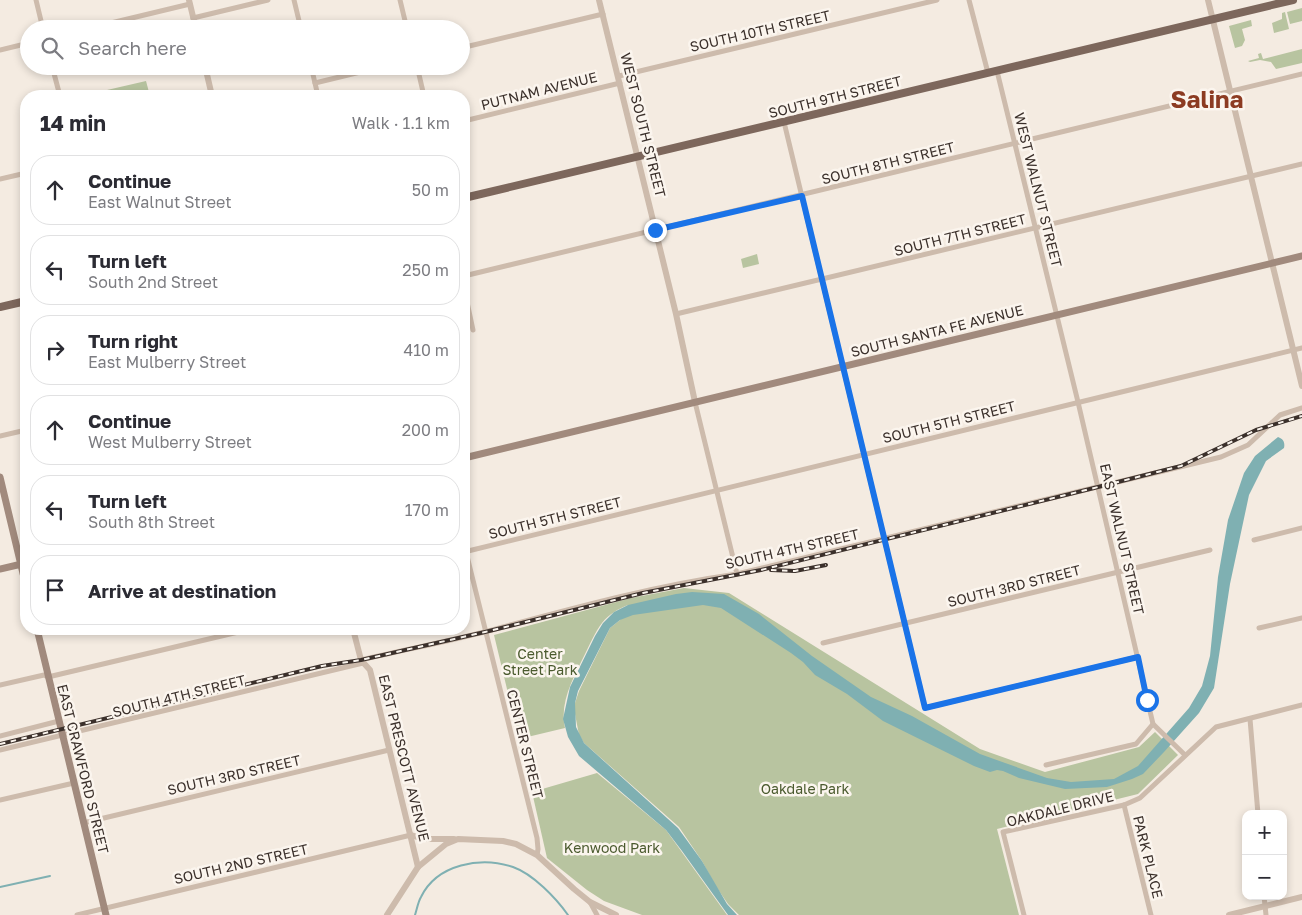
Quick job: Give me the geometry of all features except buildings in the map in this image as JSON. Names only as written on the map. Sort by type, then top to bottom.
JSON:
[{"type":"main road","name":"SOUTH 9TH STREET","points":[[470,197],[1293,0]]},
{"type":"main road","name":"SOUTH SANTA FE AVENUE","points":[[470,457],[1302,256]]},
{"type":"main road","points":[[0,307],[20,302]]},
{"type":"main road","points":[[0,477],[20,550]]},
{"type":"main road","points":[[0,569],[20,565]]},
{"type":"main road","name":"EAST CRAWFORD STREET","points":[[38,635],[105,912]]},
{"type":"street","points":[[36,0],[41,20]]},
{"type":"street","points":[[120,20],[189,2],[193,18],[268,0]]},
{"type":"street","points":[[294,0],[299,20]]},
{"type":"street","points":[[400,0],[405,20]]},
{"type":"street","name":"WEST SOUTH STREET","points":[[599,0],[676,314],[695,402]]},
{"type":"street","name":"SOUTH 10TH STREET","points":[[619,80],[937,0]]},
{"type":"street","points":[[969,0],[988,73]]},
{"type":"street","points":[[1208,0],[1302,386]]},
{"type":"street","points":[[470,46],[603,14]]},
{"type":"street","points":[[0,50],[20,45]]},
{"type":"street","name":"WEST WALNUT STREET","points":[[997,71],[1057,315]]},
{"type":"street","name":"SOUTH 8TH STREET","points":[[470,275],[1302,74]]},
{"type":"street","points":[[54,75],[58,90]]},
{"type":"street","points":[[207,75],[211,90]]},
{"type":"street","points":[[313,75],[316,90]]},
{"type":"street","points":[[315,82],[346,75]]},
{"type":"street","points":[[419,75],[423,90]]},
{"type":"street","name":"PUTNAM AVENUE","points":[[470,119],[619,80]]},
{"type":"street","points":[[784,122],[925,708],[1138,657]]},
{"type":"street","name":"SOUTH 7TH STREET","points":[[676,314],[1302,164]]},
{"type":"street","points":[[0,179],[20,174]]},
{"type":"street","name":"EAST WALNUT STREET","points":[[1057,315],[1153,724]]},
{"type":"street","points":[[470,316],[473,330]]},
{"type":"street","name":"SOUTH 5TH STREET","points":[[470,551],[1302,348]]},
{"type":"street","points":[[695,402],[736,574]]},
{"type":"street","name":"SOUTH 4TH STREET","points":[[0,750],[485,632],[611,598],[684,582],[736,574],[1221,457],[1248,445],[1280,415],[1302,408]]},
{"type":"street","points":[[0,436],[20,431]]},
{"type":"street","points":[[1254,540],[1302,528]]},
{"type":"street","name":"SOUTH 3RD STREET","points":[[823,643],[1210,550]]},
{"type":"street","name":"CENTER STREET","points":[[470,572],[537,838],[537,855]]},
{"type":"street","points":[[1259,628],[1302,618]]},
{"type":"street","points":[[0,685],[44,675],[48,677],[226,635]]},
{"type":"street","name":"EAST PRESCOTT AVENUE","points":[[355,635],[362,661],[370,670],[418,867]]},
{"type":"street","name":"OAKDALE DRIVE","points":[[1024,915],[1003,832],[1124,805],[1140,798],[1216,727],[1302,705]]},
{"type":"street","points":[[1250,719],[1258,810]]},
{"type":"street","points":[[0,736],[59,722]]},
{"type":"street","points":[[1046,765],[1136,744],[1153,724],[1185,755]]},
{"type":"street","name":"SOUTH 3RD STREET","points":[[84,823],[389,750]]},
{"type":"street","points":[[0,800],[74,783]]},
{"type":"street","name":"PARK PLACE","points":[[1124,805],[1151,915]]},
{"type":"street","points":[[411,835],[423,839],[510,842],[537,855],[574,890],[590,902],[616,915]]},
{"type":"street","name":"SOUTH 2ND STREET","points":[[77,915],[105,912],[411,835]]},
{"type":"street","points":[[387,915],[418,867],[446,844],[458,839]]},
{"type":"street","points":[[1229,915],[1302,897]]},
{"type":"street","points":[[1264,900],[1266,915]]},
{"type":"street","points":[[590,902],[597,915]]},
{"type":"green space","points":[[1302,8],[1302,21],[1290,24],[1287,12]]},
{"type":"green space","points":[[1285,12],[1289,29],[1274,33],[1272,23],[1282,19],[1282,13]]},
{"type":"green space","points":[[1251,20],[1252,26],[1242,29],[1245,40],[1242,46],[1235,48],[1229,26]]},
{"type":"green space","points":[[1302,49],[1302,63],[1276,69],[1271,62],[1260,60],[1248,61],[1259,58],[1258,54],[1261,53],[1263,59]]},
{"type":"green space","points":[[146,81],[148,90],[107,90]]},
{"type":"green space","points":[[757,254],[759,264],[743,268],[741,259]]},
{"type":"green space","name":"Oakdale Park","points":[[684,588],[729,593],[980,749],[1045,772],[1139,747],[1155,732],[1178,755],[1138,794],[997,829],[1019,915],[739,915],[728,904],[715,885],[702,861],[679,827],[584,743],[579,735],[575,703],[579,691],[610,628],[620,620],[628,605],[608,617],[599,627],[593,638],[576,672],[566,699],[564,709],[565,728],[519,739],[494,635],[631,598]]},
{"type":"green space","name":"Kenwood Park","points":[[597,773],[666,830],[727,915],[642,915],[604,901],[547,858],[532,792]]},
{"type":"water","points":[[1278,437],[1284,441],[1284,448],[1266,461],[1249,495],[1230,584],[1214,688],[1199,713],[1164,752],[1143,774],[1132,779],[1107,787],[1065,789],[1019,778],[1003,771],[990,772],[883,721],[847,694],[815,675],[791,653],[721,608],[703,605],[633,615],[620,620],[610,628],[578,691],[575,703],[576,727],[584,743],[678,828],[702,861],[727,904],[737,915],[728,915],[666,830],[579,756],[568,737],[563,719],[570,687],[595,636],[603,623],[614,612],[628,605],[676,594],[692,592],[724,594],[759,614],[812,656],[871,697],[912,716],[980,754],[1047,778],[1071,782],[1114,779],[1138,766],[1189,708],[1202,686],[1210,656],[1218,577],[1228,520],[1244,473],[1255,456]]},
{"type":"waterway","points":[[415,915],[421,897],[428,886],[438,877],[449,870],[461,866],[487,862],[521,870],[551,894],[568,915]]},
{"type":"waterway","points":[[0,887],[50,876]]},
{"type":"railway","points":[[0,744],[322,666],[361,660],[485,632],[643,593],[761,570],[1098,487],[1181,466],[1256,430],[1302,416]]},
{"type":"railway","points":[[771,570],[795,571],[826,565]]},
{"type":"district","name":"Salina","points":[[1207,100]]},
{"type":"route","points":[[655,230],[802,196],[925,708],[1138,657],[1147,700]]},
{"type":"park label","name":"Center Street Park","points":[[540,662]]}]
